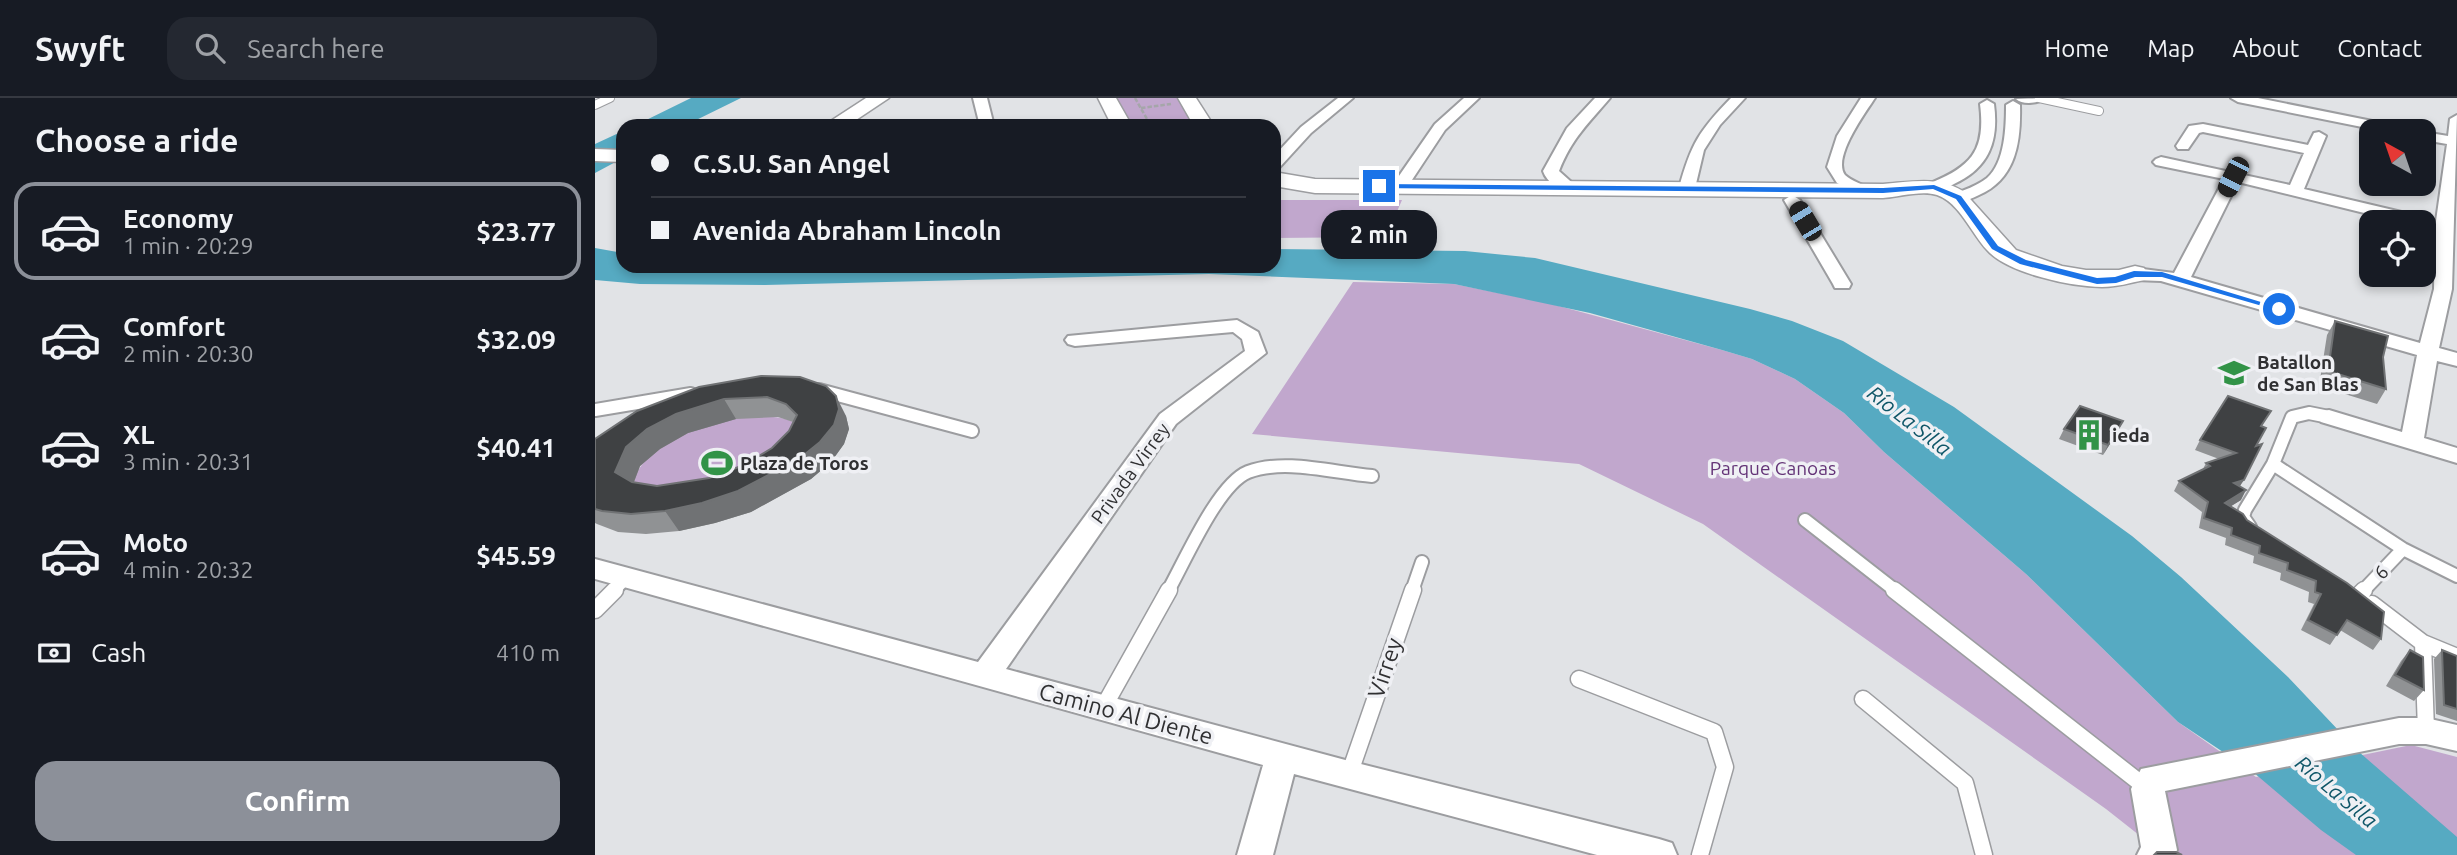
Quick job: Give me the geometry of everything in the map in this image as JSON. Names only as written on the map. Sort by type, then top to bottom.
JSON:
[{"type":"street","points":[[845,119],[880,98]]},
{"type":"street","points":[[870,119],[897,98]]},
{"type":"street","points":[[980,98],[986,119]]},
{"type":"street","points":[[1107,98],[1118,119]]},
{"type":"street","points":[[1281,157],[1306,130],[1346,98]]},
{"type":"street","points":[[1400,186],[1440,127],[1472,98]]},
{"type":"street","points":[[1570,188],[1553,177],[1551,171],[1560,146],[1580,119],[1603,98]]},
{"type":"street","points":[[1687,188],[1697,149],[1714,123],[1738,98]]},
{"type":"street","points":[[1861,190],[1843,180],[1836,173],[1834,166],[1839,145],[1868,98]]},
{"type":"street","points":[[2238,98],[2359,122]]},
{"type":"street","points":[[1188,99],[1200,119]]},
{"type":"street","points":[[1281,180],[1315,186],[1861,190],[1934,187],[1960,178],[1973,168],[1986,144],[1991,124],[1980,102],[2027,100],[1995,180],[1958,198],[1792,200],[1281,197]]},
{"type":"street","points":[[2295,191],[2328,116]]},
{"type":"street","points":[[2412,442],[2428,351],[2450,291],[2457,118]]},
{"type":"street","points":[[2183,146],[2194,129],[2203,128],[2312,150]]},
{"type":"street","points":[[2436,138],[2455,142]]},
{"type":"street","points":[[595,156],[616,156]]},
{"type":"street","points":[[2161,162],[2370,210]]},
{"type":"street","points":[[2181,280],[2233,177]]},
{"type":"street","points":[[1934,187],[1958,198],[1995,247],[2007,255],[2097,281],[2116,280],[2134,274],[2162,275],[2457,360]]},
{"type":"street","points":[[1792,200],[1842,284]]},
{"type":"street","name":"Privada Virrey","points":[[985,676],[1168,419],[1257,353],[1251,336],[1237,326],[1075,340]]},
{"type":"street","points":[[2329,417],[2457,456]]},
{"type":"street","name":"Camino Al Diente","points":[[595,569],[1349,775],[1659,855]]},
{"type":"street","points":[[2155,855],[2159,850],[2151,784],[2412,731],[2457,738]]},
{"type":"street","points":[[1255,855],[1282,756]]},
{"type":"lane","points":[[595,105],[610,98]]},
{"type":"lane","points":[[2027,100],[2099,111]]},
{"type":"lane","points":[[812,388],[972,431]]},
{"type":"lane","points":[[595,410],[708,391]]},
{"type":"lane","points":[[2266,537],[2246,523],[2245,510],[2273,464],[2292,417],[2309,413],[2329,417]]},
{"type":"lane","points":[[2273,464],[2403,549],[2457,576]]},
{"type":"lane","points":[[1103,708],[1225,489],[1236,478],[1253,470],[1273,468],[1372,476]]},
{"type":"lane","points":[[1805,520],[2151,784]]},
{"type":"lane","name":"6","points":[[2403,549],[2353,592],[2423,643]]},
{"type":"lane","name":"Virrey","points":[[1349,775],[1422,562]]},
{"type":"lane","points":[[595,610],[627,578]]},
{"type":"lane","points":[[2412,731],[2423,643],[2457,657]]},
{"type":"lane","points":[[1580,679],[1714,732],[1725,767],[1700,855]]},
{"type":"lane","points":[[1863,699],[1965,783],[1984,855]]},
{"type":"path","points":[[1135,98],[1147,119]]},
{"type":"path","points":[[1141,108],[1188,99]]},
{"type":"green space","points":[[1117,98],[1178,98],[1192,119],[1129,119]]},
{"type":"green space","points":[[1281,200],[1402,200],[1386,237],[1281,238]]},
{"type":"green space","name":"Parque Canoas","points":[[1353,282],[1454,284],[1544,302],[1752,359],[1795,379],[1844,413],[1884,452],[2026,574],[2178,722],[2256,777],[2411,745],[2457,757],[2457,855],[2155,855],[2158,850],[2106,809],[1703,524],[1579,464],[1252,434]]},
{"type":"green space","name":"Plaza de Toros","points":[[751,416],[785,419],[802,428],[722,498],[632,484],[639,468],[665,444],[699,428]]},
{"type":"water","points":[[691,98],[741,98],[698,119],[648,119]]},
{"type":"water","points":[[616,134],[616,162],[595,173],[595,144]]},
{"type":"water","name":"Río La Silla","points":[[595,248],[616,252],[616,273],[1281,273],[1281,249],[1465,251],[1535,258],[1792,321],[1843,341],[1954,407],[2132,536],[2181,577],[2288,677],[2359,752],[2457,837],[2457,855],[2356,855],[2321,830],[2253,772],[2178,722],[2026,574],[1884,452],[1844,413],[1795,379],[1752,359],[1590,313],[1454,284],[1209,274],[765,285],[640,284],[595,280]]},
{"type":"building","points":[[2335,321],[2388,336],[2383,357],[2386,389],[2328,371]]},
{"type":"building","points":[[761,376],[800,377],[826,386],[836,396],[839,409],[834,425],[820,442],[799,459],[738,491],[665,511],[631,514],[595,509],[595,439],[637,411],[699,387]],"holes":[[[767,397],[786,404],[797,415],[789,431],[772,448],[744,465],[709,478],[657,486],[632,482],[615,472],[626,447],[647,429],[676,414],[724,399]]]},
{"type":"building","points":[[2228,396],[2271,411],[2261,426],[2266,428],[2256,446],[2262,444],[2244,480],[2234,483],[2246,490],[2225,503],[2243,514],[2247,520],[2347,583],[2384,612],[2381,639],[2347,620],[2337,635],[2308,620],[2321,594],[2315,592],[2316,581],[2287,570],[2288,563],[2259,553],[2260,546],[2231,535],[2232,528],[2204,518],[2208,502],[2179,481],[2210,466],[2206,463],[2236,453],[2200,440]]},
{"type":"building","points":[[2080,406],[2123,421],[2108,445],[2064,429]]},
{"type":"building","points":[[2410,650],[2423,657],[2424,690],[2395,675]]},
{"type":"building","points":[[2442,650],[2457,656],[2457,709],[2444,705]]},
{"type":"building","points":[[2157,852],[2176,852],[2182,855],[2154,855]]},
{"type":"place","name":"Batallon de San Blas","points":[[2234,373]]},
{"type":"place","name":"ieda","points":[[2089,435]]},
{"type":"place","name":"Plaza de Toros","points":[[717,463]]},
{"type":"route","points":[[1379,186],[1883,191],[1934,187],[1958,198],[1995,247],[2023,262],[2097,281],[2116,280],[2134,274],[2162,275],[2279,309]]}]
